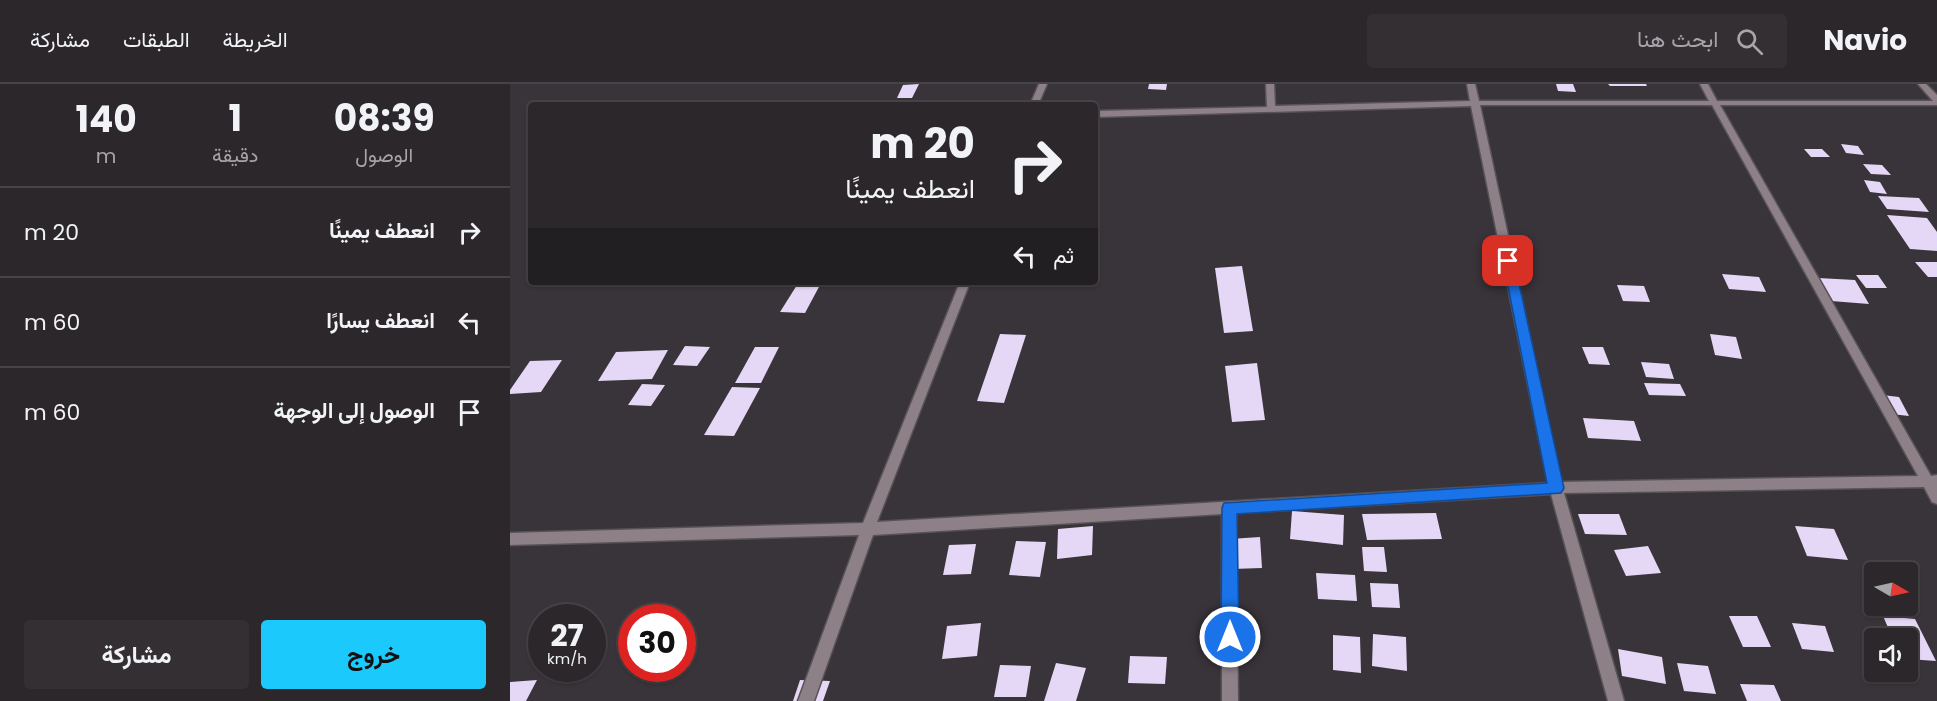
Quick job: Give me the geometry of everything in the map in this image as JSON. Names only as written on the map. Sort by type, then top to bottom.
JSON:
[{"type":"street","points":[[1035,102],[1043,84]]},
{"type":"street","points":[[1270,84],[1271,109]]},
{"type":"street","points":[[1471,84],[1556,488],[1616,701]]},
{"type":"street","points":[[1704,84],[1932,481],[1937,498]]},
{"type":"street","points":[[1922,84],[1937,101]]},
{"type":"street","points":[[1098,114],[1475,103],[1937,101]]},
{"type":"street","points":[[806,701],[868,529],[964,285]]},
{"type":"street","points":[[510,539],[868,529],[1556,488],[1932,481]]},
{"type":"street","points":[[1230,508],[1230,701]]},
{"type":"building","points":[[919,84],[912,98],[897,98],[903,85]]},
{"type":"building","points":[[1149,84],[1167,84],[1166,90],[1148,89]]},
{"type":"building","points":[[1556,84],[1573,84],[1576,92],[1558,91]]},
{"type":"building","points":[[1608,84],[1646,84],[1647,86],[1610,86]]},
{"type":"building","points":[[1841,144],[1858,146],[1864,155],[1846,153]]},
{"type":"building","points":[[1804,149],[1822,149],[1830,157],[1811,157]]},
{"type":"building","points":[[1863,164],[1882,165],[1891,175],[1871,174]]},
{"type":"building","points":[[1864,180],[1880,182],[1887,194],[1870,192]]},
{"type":"building","points":[[1878,196],[1919,198],[1929,212],[1887,209]]},
{"type":"building","points":[[1887,215],[1927,218],[1937,232],[1937,251],[1910,249]]},
{"type":"building","points":[[1915,262],[1937,262],[1937,277],[1928,277]]},
{"type":"building","points":[[1242,266],[1253,331],[1224,333],[1215,268]]},
{"type":"building","points":[[1722,274],[1759,277],[1766,292],[1729,289]]},
{"type":"building","points":[[1856,275],[1878,275],[1887,288],[1866,288]]},
{"type":"building","points":[[1818,278],[1855,280],[1869,304],[1831,301]]},
{"type":"building","points":[[797,285],[820,285],[805,313],[780,312]]},
{"type":"building","points":[[1617,285],[1644,286],[1650,302],[1623,301]]},
{"type":"building","points":[[1000,334],[1026,335],[1004,403],[977,401]]},
{"type":"building","points":[[1710,334],[1736,337],[1742,359],[1715,355]]},
{"type":"building","points":[[685,346],[710,347],[697,366],[673,365]]},
{"type":"building","points":[[755,347],[779,347],[761,383],[735,383]]},
{"type":"building","points":[[1582,347],[1603,347],[1610,365],[1589,364]]},
{"type":"building","points":[[668,350],[652,379],[598,381],[616,352]]},
{"type":"building","points":[[562,360],[541,392],[510,394],[510,390],[530,361]]},
{"type":"building","points":[[1641,362],[1669,364],[1674,379],[1646,377]]},
{"type":"building","points":[[1257,363],[1265,420],[1232,422],[1225,366]]},
{"type":"building","points":[[1644,383],[1680,384],[1686,396],[1649,395]]},
{"type":"building","points":[[642,384],[665,385],[651,406],[628,405]]},
{"type":"building","points":[[732,387],[760,388],[734,436],[704,435]]},
{"type":"building","points":[[1874,394],[1899,397],[1909,416],[1882,413]]},
{"type":"building","points":[[1583,418],[1634,421],[1641,441],[1588,438]]},
{"type":"building","points":[[1292,511],[1344,515],[1343,545],[1290,539]]},
{"type":"building","points":[[1436,513],[1442,539],[1367,540],[1362,514]]},
{"type":"building","points":[[1578,514],[1619,514],[1627,535],[1585,534]]},
{"type":"building","points":[[1093,526],[1092,555],[1057,559],[1058,529]]},
{"type":"building","points":[[1795,526],[1834,529],[1848,560],[1807,556]]},
{"type":"building","points":[[1260,537],[1262,568],[1232,569],[1230,539]]},
{"type":"building","points":[[1016,541],[1046,542],[1040,577],[1009,575]]},
{"type":"building","points":[[976,544],[971,574],[943,575],[949,545]]},
{"type":"building","points":[[1648,546],[1661,573],[1626,576],[1614,550]]},
{"type":"building","points":[[1362,547],[1384,547],[1387,572],[1364,571]]},
{"type":"building","points":[[1316,573],[1355,575],[1357,601],[1318,599]]},
{"type":"building","points":[[1370,583],[1398,584],[1400,608],[1372,607]]},
{"type":"building","points":[[1729,616],[1757,616],[1771,647],[1743,647]]},
{"type":"building","points":[[1883,616],[1915,619],[1936,661],[1918,660],[1918,628],[1888,628]]},
{"type":"building","points":[[981,623],[977,656],[942,659],[947,626]]},
{"type":"building","points":[[1792,623],[1825,626],[1834,652],[1802,649]]},
{"type":"building","points":[[1373,634],[1406,637],[1407,671],[1372,666]]},
{"type":"building","points":[[1333,635],[1360,637],[1361,673],[1333,670]]},
{"type":"building","points":[[1618,649],[1662,657],[1666,684],[1622,676]]},
{"type":"building","points":[[1130,656],[1167,657],[1165,684],[1128,683]]},
{"type":"building","points":[[1056,663],[1086,668],[1076,701],[1044,701]]},
{"type":"building","points":[[1677,663],[1708,666],[1716,694],[1684,691]]},
{"type":"building","points":[[1000,665],[1031,666],[1026,697],[994,697]]},
{"type":"building","points":[[800,680],[830,681],[823,701],[793,701]]},
{"type":"building","points":[[510,682],[536,682],[526,701],[510,701]]},
{"type":"building","points":[[1740,684],[1774,685],[1781,701],[1747,701]]},
{"type":"route","points":[[1230,637],[1230,508],[1556,488],[1508,261]]}]
